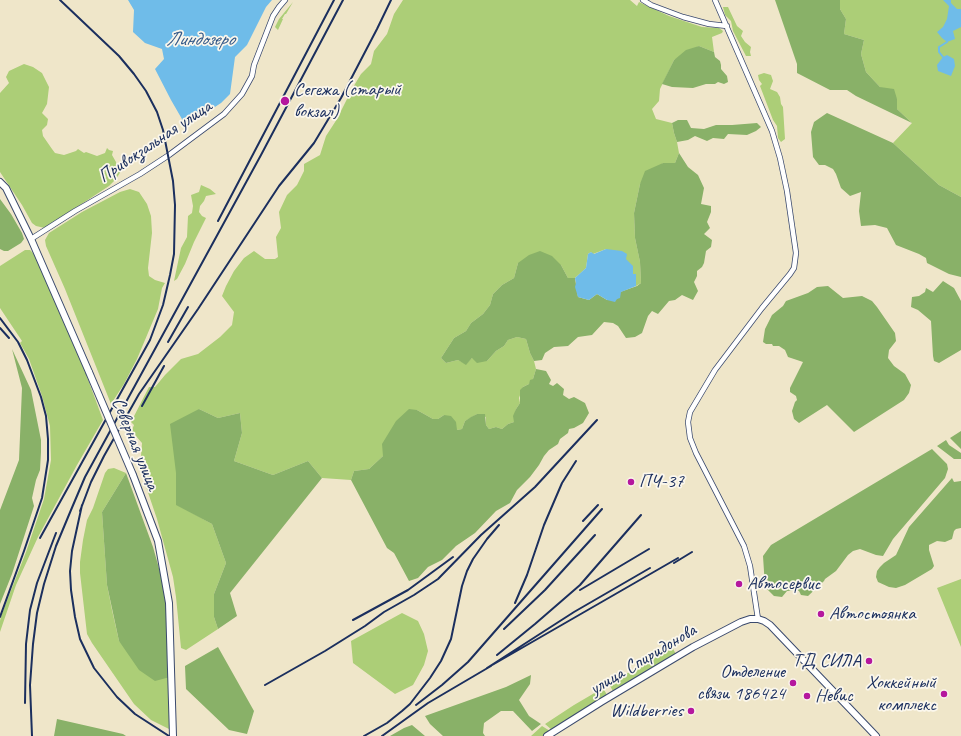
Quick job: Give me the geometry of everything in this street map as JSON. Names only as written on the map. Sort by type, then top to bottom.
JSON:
[{"type":"street","name":"Привокзальная улица","points":[[31,239],[75,210],[140,174],[169,155],[224,114],[242,94],[252,76],[254,66],[273,16],[286,0]]},
{"type":"street","points":[[643,0],[651,5],[683,17],[709,24],[727,26]]},
{"type":"street","points":[[715,0],[772,131],[780,158],[787,191],[794,235],[795,261],[794,268],[790,274],[734,344],[700,393],[690,412],[690,438],[696,453],[744,546],[750,566],[758,619],[764,621],[770,626],[876,736]]},
{"type":"street","name":"Северная улица","points":[[0,182],[6,188],[31,239],[133,475],[158,541],[169,603],[173,736]]},
{"type":"street","name":"улица Спиридонова","points":[[547,736],[693,647],[741,622],[750,619],[758,619]]},
{"type":"green space","points":[[403,0],[630,0],[637,6],[639,2],[669,16],[702,27],[719,28],[723,31],[722,33],[712,37],[714,52],[699,46],[674,60],[660,89],[659,101],[652,109],[656,119],[672,123],[679,153],[675,163],[663,163],[640,184],[634,213],[635,238],[640,262],[641,283],[636,286],[636,275],[633,274],[606,249],[593,254],[591,252],[588,254],[586,268],[575,278],[568,278],[561,265],[518,263],[514,278],[502,285],[493,294],[490,305],[483,314],[471,323],[466,331],[454,338],[441,358],[446,363],[458,360],[466,364],[472,358],[487,361],[496,351],[504,346],[508,340],[517,337],[526,339],[536,369],[533,379],[529,384],[523,387],[519,398],[520,403],[516,409],[514,422],[508,424],[502,429],[496,427],[489,429],[486,425],[486,417],[477,414],[465,421],[462,429],[457,430],[444,415],[438,419],[433,419],[417,410],[383,456],[369,469],[354,471],[351,480],[322,478],[308,461],[273,475],[234,461],[242,433],[240,413],[218,418],[199,409],[176,473],[176,504],[212,524],[226,563],[214,594],[214,617],[218,629],[186,650],[181,648],[173,577],[157,519],[137,460],[141,456],[142,443],[135,435],[125,433],[127,428],[132,430],[134,425],[131,422],[149,387],[155,387],[181,359],[198,354],[220,337],[232,325],[234,312],[222,296],[234,271],[244,258],[254,251],[265,259],[275,259],[278,257],[276,237],[281,228],[279,212],[287,195],[297,185],[304,171],[304,164],[320,155],[326,136],[337,119],[361,74],[371,64],[374,51],[387,34],[394,14]]},
{"type":"green space","points":[[775,0],[840,0],[840,9],[846,19],[844,34],[864,40],[861,54],[866,72],[880,87],[894,89],[897,99],[897,109],[912,123],[856,96],[847,90],[830,90],[797,73],[797,64]]},
{"type":"green space","points":[[840,0],[961,0],[961,197],[939,185],[893,143],[912,123],[897,109],[897,99],[880,87],[866,72],[861,54],[864,40],[844,34],[846,19],[840,9]]},
{"type":"green space","points":[[293,2],[282,19],[278,30],[275,27],[279,19]]},
{"type":"green space","points":[[723,7],[728,7],[737,26],[743,31],[741,36],[751,47],[751,56],[746,56],[733,31],[731,21],[725,15]]},
{"type":"green space","points":[[699,46],[714,52],[715,57],[720,61],[721,69],[727,76],[728,82],[724,84],[718,82],[715,84],[706,84],[693,88],[672,87],[662,84],[674,60],[686,50]]},
{"type":"green space","points":[[24,64],[33,67],[42,73],[49,87],[47,104],[42,113],[48,119],[47,125],[42,130],[43,136],[55,153],[64,155],[78,149],[84,153],[86,152],[97,156],[105,153],[107,148],[113,151],[112,155],[116,162],[117,168],[121,171],[109,186],[45,228],[36,226],[32,223],[0,172],[0,93],[9,83],[6,77],[9,71]]},
{"type":"green space","points":[[764,73],[771,75],[773,81],[770,89],[777,92],[783,107],[785,139],[781,142],[778,138],[777,126],[773,120],[760,86],[762,84],[758,75]]},
{"type":"green space","points":[[827,113],[893,143],[939,185],[961,197],[961,277],[949,274],[927,263],[926,258],[919,254],[896,245],[887,228],[875,225],[861,226],[859,211],[861,192],[850,196],[841,188],[833,169],[825,165],[819,165],[813,157],[811,132],[814,122]]},
{"type":"green space","points":[[678,120],[687,120],[691,128],[704,129],[716,125],[757,123],[761,127],[747,135],[728,134],[724,139],[713,138],[707,141],[695,136],[688,140],[677,142],[672,123]]},
{"type":"green space","points":[[679,153],[688,167],[698,175],[704,188],[701,204],[711,206],[711,212],[707,222],[710,228],[704,234],[712,240],[711,247],[706,251],[702,267],[697,271],[697,276],[694,282],[698,291],[693,300],[682,295],[675,300],[669,301],[658,314],[652,311],[648,316],[642,333],[635,337],[626,338],[618,326],[613,323],[604,322],[592,335],[578,337],[568,346],[554,347],[545,353],[542,360],[534,361],[526,339],[517,337],[508,340],[504,346],[496,351],[487,361],[477,363],[472,358],[466,365],[458,360],[446,363],[441,358],[454,338],[466,331],[471,323],[483,314],[490,305],[493,294],[502,285],[514,278],[518,263],[529,255],[540,251],[552,256],[561,265],[568,278],[575,278],[578,297],[589,300],[597,294],[607,300],[617,299],[620,292],[641,283],[640,262],[635,238],[634,213],[640,184],[645,171],[663,163],[675,163]]},
{"type":"green space","points":[[201,185],[210,189],[216,194],[206,196],[200,206],[199,212],[206,218],[185,264],[177,279],[174,281],[181,248],[187,237],[188,216],[192,213],[193,206],[191,195],[199,192]]},
{"type":"green space","points":[[130,189],[139,192],[147,204],[151,216],[152,233],[148,268],[149,276],[155,280],[165,283],[162,288],[158,309],[137,359],[124,384],[111,404],[65,289],[46,246],[45,240],[49,233],[82,212],[120,192]]},
{"type":"green space","points":[[0,199],[11,214],[24,239],[21,243],[8,251],[0,249]]},
{"type":"green space","points":[[25,250],[30,250],[34,254],[44,275],[86,371],[103,420],[38,537],[16,585],[0,632],[1,616],[26,552],[44,499],[51,460],[50,426],[42,396],[29,359],[20,343],[22,341],[0,308],[0,266]]},
{"type":"green space","points":[[943,281],[954,288],[961,301],[961,350],[939,363],[934,361],[933,356],[931,321],[918,310],[911,307],[912,297],[919,296],[925,292],[926,288],[933,292]]},
{"type":"green space","points":[[828,286],[843,298],[862,296],[872,301],[895,333],[896,341],[889,350],[888,358],[894,366],[905,374],[911,385],[909,393],[904,400],[854,432],[827,405],[799,423],[794,419],[792,411],[797,400],[796,396],[790,392],[790,388],[803,362],[788,357],[785,350],[779,346],[773,346],[772,344],[766,344],[763,342],[765,329],[772,315],[783,306],[786,301],[808,293],[817,287]]},
{"type":"green space","points":[[12,349],[31,390],[41,440],[41,452],[40,470],[32,498],[34,506],[12,574],[0,604],[0,510],[19,460],[22,388]]},
{"type":"green space","points":[[536,369],[546,371],[551,380],[549,384],[553,386],[557,383],[564,389],[563,395],[569,399],[574,397],[585,403],[589,413],[583,423],[569,429],[568,433],[560,439],[558,444],[549,450],[530,477],[517,490],[510,503],[496,511],[475,533],[456,546],[442,560],[428,567],[418,578],[409,581],[394,553],[387,548],[351,480],[354,471],[369,469],[383,456],[382,444],[396,421],[409,409],[417,410],[433,419],[438,419],[444,415],[451,416],[456,422],[457,430],[462,429],[465,421],[471,417],[477,414],[485,414],[486,425],[489,429],[496,427],[502,429],[508,424],[514,422],[513,416],[520,403],[520,390],[529,384],[530,380],[533,379]]},
{"type":"green space","points":[[199,409],[218,418],[240,413],[242,433],[234,461],[273,475],[308,461],[322,478],[230,593],[237,616],[218,629],[214,617],[214,594],[226,563],[212,524],[176,505],[176,473],[170,424]]},
{"type":"green space","points":[[961,431],[961,449],[950,438]]},
{"type":"green space","points":[[946,440],[949,445],[961,453],[961,459],[954,459],[937,446]]},
{"type":"green space","points":[[932,449],[947,464],[948,469],[945,478],[893,539],[883,556],[860,549],[853,551],[848,555],[836,571],[825,579],[808,596],[801,595],[797,590],[787,591],[782,597],[774,596],[765,587],[763,556],[771,545]]},
{"type":"green space","points":[[114,468],[126,473],[102,512],[107,585],[112,610],[119,641],[170,677],[171,730],[151,720],[134,704],[87,634],[80,573],[83,540],[87,520],[93,508],[105,473],[108,469]]},
{"type":"green space","points":[[126,473],[153,547],[162,579],[166,608],[170,677],[155,681],[139,670],[119,641],[107,585],[102,512]]},
{"type":"green space","points":[[952,478],[954,482],[961,481],[961,528],[954,531],[952,539],[945,542],[937,541],[929,545],[934,566],[932,569],[905,585],[896,588],[889,587],[878,582],[876,577],[877,571],[884,563],[896,555],[909,527]]},
{"type":"green space","points":[[961,579],[961,647],[937,588]]},
{"type":"green space","points":[[402,613],[418,621],[424,634],[428,651],[424,665],[413,685],[395,694],[353,663],[351,641]]},
{"type":"green space","points":[[218,647],[254,711],[247,734],[229,730],[186,689],[185,666]]},
{"type":"green space","points":[[672,647],[677,656],[614,693],[609,684]]},
{"type":"green space","points":[[531,675],[530,684],[519,700],[529,716],[541,724],[532,731],[513,711],[501,711],[484,723],[483,733],[485,736],[443,736],[430,724],[425,716],[506,687]]},
{"type":"green space","points":[[603,688],[607,695],[552,730],[545,724],[574,705]]},
{"type":"green space","points":[[57,719],[123,734],[126,736],[54,736]]},
{"type":"green space","points":[[412,725],[425,736],[390,736],[404,728]]},
{"type":"green space","points":[[542,726],[550,731],[544,736],[531,736]]},
{"type":"water","name":"Линдозеро","points":[[128,0],[272,0],[266,7],[247,45],[235,57],[230,94],[221,103],[186,126],[155,69],[164,59],[162,49],[145,43],[133,32],[134,10]]},
{"type":"water","points":[[943,0],[951,0],[951,3],[957,9],[961,9],[961,27],[953,31],[955,39],[947,42],[937,32],[943,27],[947,19],[949,6]]},
{"type":"water","points":[[947,55],[954,59],[955,66],[951,76],[938,71],[937,65],[943,57]]},
{"type":"water","points":[[606,249],[622,251],[627,254],[626,259],[633,266],[633,274],[636,274],[636,286],[621,292],[620,298],[615,302],[607,300],[597,294],[589,300],[578,297],[575,287],[575,278],[586,268],[588,254],[591,252],[594,254]]},
{"type":"waterway","points":[[943,57],[939,52],[939,47],[947,42]]},
{"type":"railway","points":[[40,538],[150,340],[163,305],[174,254],[175,205],[173,181],[163,130],[157,112],[146,91],[119,56],[60,0]]},
{"type":"railway","points":[[218,221],[334,0]]},
{"type":"railway","points":[[32,736],[30,685],[37,613],[56,546],[71,510],[85,477],[261,155],[343,0]]},
{"type":"railway","points":[[80,511],[91,482],[104,456],[139,394],[198,309],[279,186],[314,143],[341,98],[391,0]]},
{"type":"railway","points":[[168,342],[188,307]]},
{"type":"railway","points":[[0,318],[18,342],[27,360],[41,397],[46,416],[48,439],[48,460],[42,498],[0,617]]},
{"type":"railway","points":[[0,328],[9,338]]},
{"type":"railway","points":[[142,406],[164,366]]},
{"type":"railway","points":[[265,685],[325,651],[438,579],[481,535],[535,487],[597,420]]},
{"type":"railway","points":[[515,603],[527,575],[544,525],[562,483],[576,461]]},
{"type":"railway","points":[[82,505],[72,551],[70,571],[71,590],[80,639],[94,668],[117,697],[135,714],[169,736]]},
{"type":"railway","points":[[583,521],[598,505]]},
{"type":"railway","points":[[416,705],[468,662],[602,509]]},
{"type":"railway","points":[[497,655],[580,585],[641,515]]},
{"type":"railway","points":[[364,736],[387,723],[410,704],[441,661],[451,639],[462,586],[467,571],[473,559],[499,525]]},
{"type":"railway","points":[[25,703],[26,644],[30,610],[37,583],[56,533]]},
{"type":"railway","points":[[504,629],[545,590],[595,535]]},
{"type":"railway","points":[[580,590],[649,549]]},
{"type":"railway","points":[[674,563],[692,552]]},
{"type":"railway","points":[[353,620],[408,590],[453,557]]},
{"type":"railway","points":[[650,568],[574,612],[487,668],[678,558]]},
{"type":"railway","points":[[382,736],[428,703],[491,666]]},
{"type":"place","name":"Сегежа (старый вокзал)","points":[[285,101]]},
{"type":"place","name":"ПЧ-37","points":[[631,482]]},
{"type":"place","name":"Автосервис","points":[[739,584]]},
{"type":"place","name":"Автостоянка","points":[[821,614]]},
{"type":"place","name":"ТД СИЛА","points":[[869,661]]},
{"type":"place","name":"Отделение связи 186424","points":[[793,683]]},
{"type":"place","name":"Хоккейный комплекс","points":[[944,694]]},
{"type":"place","name":"Невис","points":[[807,696]]},
{"type":"place","name":"Wildberries","points":[[691,711]]}]
